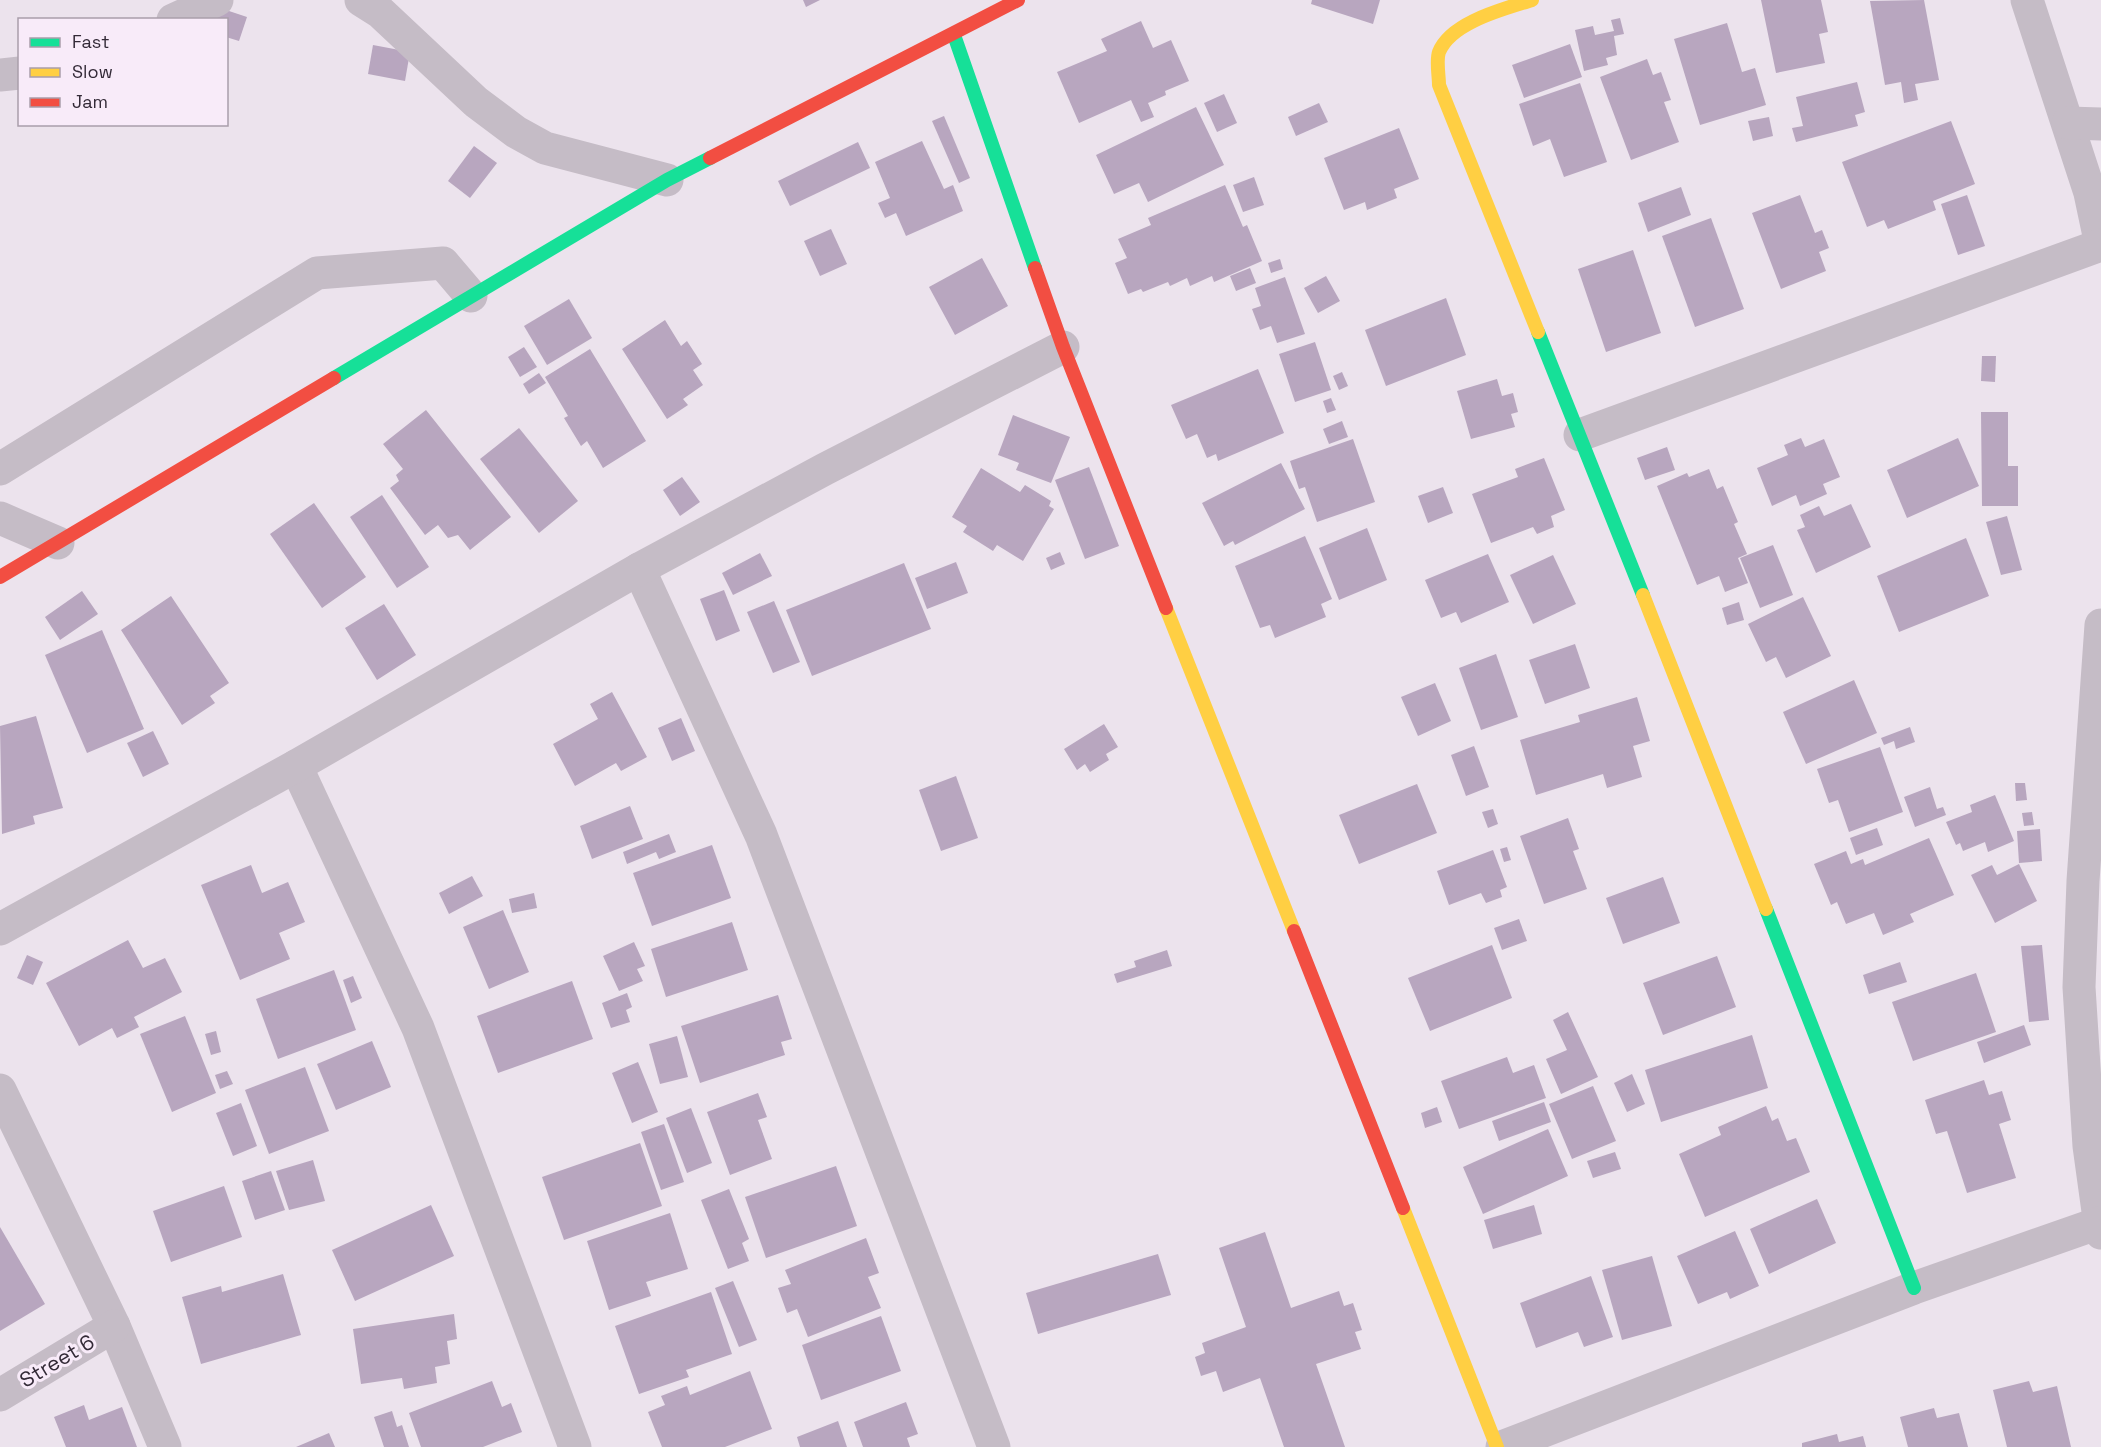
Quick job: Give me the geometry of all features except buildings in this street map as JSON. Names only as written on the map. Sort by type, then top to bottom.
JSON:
[{"type":"street","points":[[178,18],[218,0]]},
{"type":"street","points":[[360,0],[380,12],[476,102],[516,132],[545,148],[667,180]]},
{"type":"street","points":[[0,577],[667,180],[954,35],[1018,0]]},
{"type":"street","points":[[1532,0],[1491,13],[1458,29],[1439,52],[1439,85],[1580,435],[1914,1287]]},
{"type":"street","points":[[1580,435],[2101,245],[2090,194],[2027,0]]},
{"type":"street","points":[[954,35],[1063,347],[1497,1447]]},
{"type":"street","points":[[0,75],[18,73]]},
{"type":"street","points":[[2068,123],[2101,124]]},
{"type":"street","points":[[0,469],[317,273],[442,263],[471,296]]},
{"type":"street","points":[[0,929],[296,766],[639,569],[825,469],[1063,347]]},
{"type":"street","points":[[0,518],[58,543]]},
{"type":"street","points":[[639,569],[761,835],[994,1447]]},
{"type":"street","points":[[1502,1447],[1914,1287],[2100,1228],[2089,1146],[2079,987],[2092,881],[2101,625]]},
{"type":"street","points":[[296,766],[418,1028],[575,1447]]},
{"type":"street","points":[[0,1090],[114,1326],[165,1447]]},
{"type":"street","name":"Street 6","points":[[0,1395],[114,1326]]},
{"type":"traffic: fast","points":[[954,35],[1035,268]]},
{"type":"traffic: fast","points":[[334,378],[667,180],[710,158]]},
{"type":"traffic: fast","points":[[1538,332],[1643,595]]},
{"type":"traffic: fast","points":[[1766,909],[1914,1288]]},
{"type":"traffic: slow","points":[[1532,0],[1493,12],[1455,32],[1439,52],[1438,64],[1439,85],[1538,332]]},
{"type":"traffic: slow","points":[[1643,595],[1766,909]]},
{"type":"traffic: slow","points":[[1166,608],[1294,931]]},
{"type":"traffic: slow","points":[[1403,1208],[1497,1447]]},
{"type":"traffic: jam","points":[[710,158],[1018,0]]},
{"type":"traffic: jam","points":[[1035,268],[1063,347],[1166,608]]},
{"type":"traffic: jam","points":[[0,577],[334,378]]},
{"type":"traffic: jam","points":[[1294,931],[1403,1208]]}]
